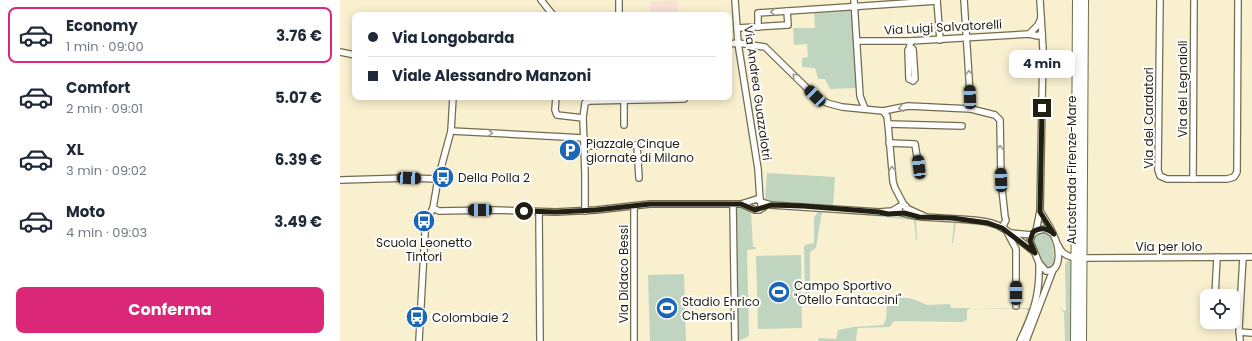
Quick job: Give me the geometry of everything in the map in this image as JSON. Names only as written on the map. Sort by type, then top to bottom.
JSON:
[{"type":"highway","name":"Autostrada Firenze-Mare","points":[[1075,341],[1077,0]]},
{"type":"highway","name":"Autostrada Firenze-Mare","points":[[1082,341],[1084,0]]},
{"type":"street","points":[[541,0],[551,12]]},
{"type":"street","points":[[619,12],[619,0],[626,0]]},
{"type":"street","name":"Via Andrea Guazzalotri","points":[[735,0],[738,43],[758,169],[758,190],[761,203]]},
{"type":"street","points":[[854,0],[860,96],[865,110]]},
{"type":"street","points":[[964,0],[971,108]]},
{"type":"street","points":[[1040,0],[1043,49],[1040,212],[1030,241],[1039,262],[1046,271],[1051,271],[1072,257],[1065,255],[1056,243]]},
{"type":"street","name":"Via dei Cardatori","points":[[1160,0],[1159,173],[1164,179],[1229,178],[1234,177],[1237,172],[1238,0]]},
{"type":"street","name":"Via dei Legnaioli","points":[[1193,179],[1194,0]]},
{"type":"street","points":[[758,27],[758,13],[937,1],[940,40]]},
{"type":"street","points":[[737,28],[788,25],[787,11]]},
{"type":"street","points":[[1041,18],[1038,25],[1029,34],[1037,40],[1043,49]]},
{"type":"street","name":"Via Luigi Salvatorelli","points":[[857,41],[910,44],[967,37],[1029,34],[1038,36],[1042,33]]},
{"type":"street","points":[[732,44],[738,43],[764,47],[815,96],[827,103],[842,108],[884,111],[908,106],[971,108],[995,115],[1000,120],[1001,180],[1006,220],[1003,228]]},
{"type":"street","points":[[910,44],[908,50],[911,63]]},
{"type":"street","points":[[340,52],[352,54]]},
{"type":"street","points":[[419,341],[425,233],[427,220],[433,208],[438,179],[451,131],[454,100]]},
{"type":"street","points":[[556,100],[555,113],[557,115],[583,118]]},
{"type":"street","points":[[585,211],[584,106],[587,102],[612,100]]},
{"type":"street","points":[[624,100],[624,125]]},
{"type":"street","points":[[884,111],[887,116],[895,188],[903,209]]},
{"type":"street","points":[[888,124],[962,126]]},
{"type":"street","points":[[451,131],[584,138]]},
{"type":"street","points":[[889,143],[915,144],[920,175]]},
{"type":"street","points":[[584,146],[637,145],[639,178]]},
{"type":"street","points":[[340,180],[409,178],[438,179]]},
{"type":"street","name":"Via Andrea Guazzalotri","points":[[753,200],[758,190]]},
{"type":"street","points":[[433,208],[439,211],[585,211],[634,207],[650,204],[741,204],[757,199],[761,203],[771,205],[879,212],[888,214],[903,209],[925,216],[988,223],[1003,228],[1035,253]]},
{"type":"street","points":[[752,208],[750,205],[753,200]]},
{"type":"street","points":[[741,204],[757,210],[761,203]]},
{"type":"street","points":[[733,204],[735,341]]},
{"type":"street","name":"Via Didaco Bessi","points":[[634,207],[634,341]]},
{"type":"street","points":[[539,212],[540,341]]},
{"type":"street","points":[[1026,341],[1055,267],[1056,243],[1054,234],[1040,212]]},
{"type":"street","points":[[1003,228],[1016,249],[1016,306]]},
{"type":"street","points":[[1010,233],[1034,233],[1046,229],[1054,234]]},
{"type":"street","points":[[1016,249],[1025,245]]},
{"type":"street","points":[[1215,289],[1217,257]]},
{"type":"street","points":[[1240,341],[1239,332],[1244,257]]},
{"type":"street","name":"Via per Iolo","points":[[1086,258],[1252,257]]},
{"type":"street","points":[[1020,341],[1037,298],[1039,262]]},
{"type":"street","points":[[1239,332],[1252,333]]},
{"type":"shaded area","points":[[677,0],[678,12],[650,12],[650,2]]},
{"type":"green space","points":[[849,10],[852,12],[856,88],[830,89],[825,79],[818,79],[815,68],[802,67],[802,58],[808,57],[807,44],[794,45],[793,28],[815,28],[814,12]]},
{"type":"green space","points":[[767,173],[835,177],[833,206],[765,201]]},
{"type":"green space","points":[[736,208],[745,208],[751,213],[753,247],[756,247],[756,249],[747,250],[749,336],[738,341]]},
{"type":"green space","points":[[820,209],[915,218],[917,240],[934,242],[916,240],[914,220],[822,211],[816,248],[810,252],[810,294],[812,298],[909,298],[927,305],[950,304],[951,308],[971,308],[967,310],[967,319],[963,322],[896,321],[893,322],[890,327],[858,328],[856,341],[818,341],[819,338],[836,339],[838,330],[853,327],[883,325],[887,313],[885,299],[805,299],[804,247],[805,245],[814,243],[814,217]]},
{"type":"green space","points":[[954,222],[985,226],[956,223],[952,243]]},
{"type":"green space","points":[[1041,232],[1050,236],[1053,245],[1054,262],[1048,268],[1043,266],[1034,242],[1037,235]]},
{"type":"green space","name":"Campo Sportivo \"Otello Fantaccini\"","points":[[801,255],[802,328],[758,329],[756,256]]},
{"type":"green space","points":[[1072,260],[1072,341],[1065,341],[1064,312],[1059,309],[1066,311],[1065,265],[1067,261]]},
{"type":"green space","name":"Stadio Enrico Chersoni","points":[[684,274],[686,341],[650,341],[648,275]]},
{"type":"green space","points":[[971,308],[1031,308],[1016,341],[1028,311],[1026,309]]},
{"type":"place","name":"Piazzale Cinque giornate di Milano","points":[[570,150]]},
{"type":"place","name":"Della Polla 2","points":[[443,177]]},
{"type":"place","name":"Scuola Leonetto Tintori","points":[[424,221]]},
{"type":"place","name":"Campo Sportivo \"Otello Fantaccini\"","points":[[779,292]]},
{"type":"place","name":"Stadio Enrico Chersoni","points":[[667,308]]},
{"type":"place","name":"Colombaie 2","points":[[417,317]]},
{"type":"route","points":[[524,211],[556,212],[596,210],[650,204],[741,204],[755,210],[771,205],[816,207],[888,214],[904,213],[919,217],[952,218],[997,225],[1010,233],[1035,253],[1030,241],[1033,232],[1039,229],[1046,229],[1054,234],[1040,212],[1042,108]]}]
